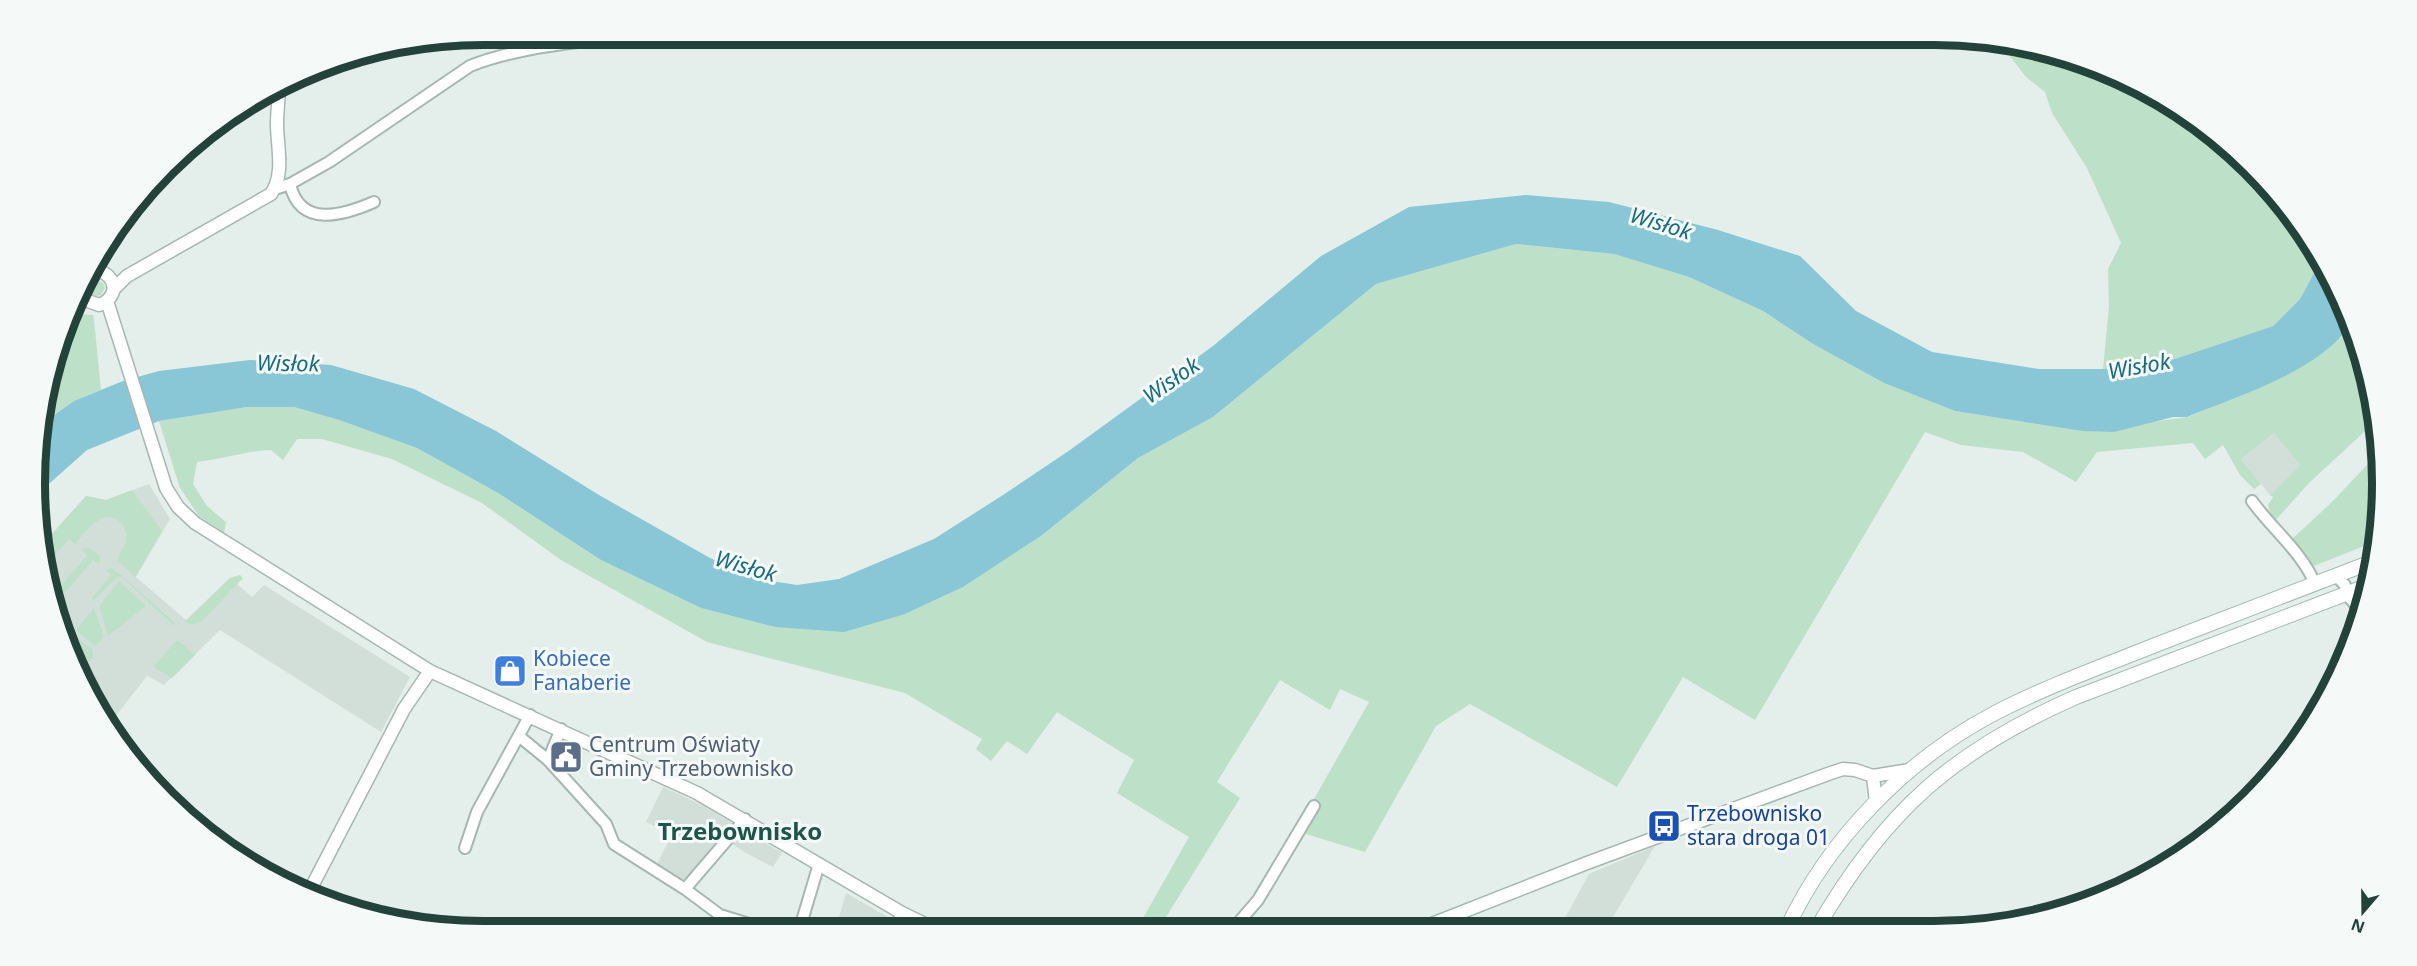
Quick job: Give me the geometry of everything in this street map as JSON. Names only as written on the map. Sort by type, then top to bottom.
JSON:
[{"type":"main road","points":[[1793,921],[1826,861],[1876,802],[1910,770],[1960,733],[2026,697],[2364,565]]},
{"type":"main road","points":[[1821,921],[1857,863],[1895,818],[1935,779],[1988,742],[2036,715],[2076,697],[2359,589]]},
{"type":"street","points":[[85,300],[93,304],[107,301],[114,289],[127,276],[267,198],[275,189],[290,184],[329,162],[470,66],[528,51],[570,45]]},
{"type":"street","points":[[275,189],[279,168],[278,96]]},
{"type":"street","points":[[290,184],[291,190],[302,206],[320,215],[339,214],[374,202]]},
{"type":"street","points":[[100,271],[127,276]]},
{"type":"street","points":[[108,274],[114,289]]},
{"type":"street","points":[[107,301],[171,498],[195,523],[430,671],[697,792],[918,921]]},
{"type":"street","points":[[2252,501],[2265,520],[2305,563],[2326,580],[2345,585],[2346,594],[2355,604]]},
{"type":"street","points":[[312,887],[404,709],[430,671]]},
{"type":"street","points":[[465,848],[477,812],[530,715]]},
{"type":"street","points":[[548,760],[561,729]]},
{"type":"street","points":[[520,737],[548,760],[606,824],[614,844],[685,889],[720,915],[740,921]]},
{"type":"street","points":[[1439,921],[1587,863],[1828,774],[1855,770],[1873,776],[1910,770]]},
{"type":"street","points":[[1873,776],[1876,802]]},
{"type":"street","points":[[1240,921],[1258,900],[1314,806]]},
{"type":"street","points":[[685,889],[745,819]]},
{"type":"street","points":[[802,921],[819,864]]},
{"type":"street","points":[[898,921],[902,913]]},
{"type":"shaded area","points":[[2274,433],[2300,465],[2270,495],[2241,459]]},
{"type":"shaded area","points":[[149,484],[170,519],[136,577],[186,620],[230,578],[252,597],[264,585],[410,677],[381,732],[220,630],[164,685],[147,676],[114,718],[90,677],[68,624],[53,568],[49,538],[86,496],[106,500]]},
{"type":"shaded area","points":[[663,787],[702,805],[782,853],[773,867],[726,840],[693,877],[683,879],[656,866],[672,834],[646,822]]},
{"type":"shaded area","points":[[1655,846],[1611,921],[1563,921],[1589,874]]},
{"type":"shaded area","points":[[846,893],[895,921],[838,921]]},
{"type":"green space","points":[[2006,51],[2047,60],[2102,78],[2153,104],[2201,136],[2244,173],[2263,194],[2281,216],[2313,264],[2316,269],[2300,299],[2273,326],[2145,369],[2103,369],[2109,307],[2108,269],[2121,243],[2087,168],[2052,113],[2045,92],[2026,77]]},
{"type":"green space","points":[[1516,244],[1614,254],[1689,277],[1763,311],[1813,344],[1884,383],[1955,411],[2082,431],[2188,417],[2284,376],[2345,332],[2364,398],[2368,428],[2309,483],[2273,523],[2268,505],[2273,497],[2270,495],[2300,465],[2274,433],[2241,459],[2261,484],[2254,489],[2240,475],[2223,445],[2205,459],[2193,443],[2097,452],[2076,482],[2023,452],[1961,445],[1925,432],[1755,720],[1683,677],[1617,787],[1470,704],[1436,726],[1365,852],[1296,831],[1369,702],[1340,689],[1330,710],[1280,680],[1217,782],[1240,798],[1164,921],[1141,921],[1189,837],[1117,793],[1134,760],[1057,712],[1027,754],[1007,741],[991,761],[976,749],[982,739],[905,693],[707,642],[561,560],[482,503],[392,459],[322,439],[297,439],[283,460],[271,450],[197,462],[193,484],[207,506],[226,522],[224,533],[199,516],[180,488],[159,421],[247,407],[294,407],[339,420],[417,448],[498,493],[601,560],[701,608],[775,627],[905,614],[963,587],[1041,536],[1138,458],[1213,417],[1376,284]]},
{"type":"green space","points":[[95,279],[103,283],[105,288],[101,295],[96,296],[88,292]]},
{"type":"green space","points":[[78,315],[93,315],[101,390],[74,401],[50,417],[60,370]]},
{"type":"green space","points":[[2371,460],[2371,512],[2367,545],[2314,566],[2290,541],[2333,501]]},
{"type":"green space","points":[[132,490],[162,531],[135,577],[118,561],[126,542],[126,535],[120,522],[113,518],[107,517],[95,522],[75,544],[69,539],[52,559],[49,538],[86,496],[106,500]]},
{"type":"green space","points":[[82,549],[91,549],[95,552],[100,557],[99,564],[93,560],[61,598],[58,590],[87,555]]},
{"type":"green space","points":[[111,568],[120,574],[174,622],[174,626],[122,577],[117,577],[94,600],[92,598],[111,575],[106,570]]},
{"type":"green space","points":[[240,575],[243,578],[204,619],[195,624],[185,622],[230,578]]},
{"type":"green space","points":[[119,581],[145,607],[108,636],[99,606]]},
{"type":"green space","points":[[94,608],[104,637],[95,646],[76,630]]},
{"type":"green space","points":[[72,634],[93,650],[93,658],[85,665],[78,651]]},
{"type":"green space","points":[[177,640],[195,655],[172,678],[153,667]]},
{"type":"water","name":"Wisłok","points":[[1526,195],[1609,202],[1718,230],[1800,256],[1856,311],[1932,352],[2039,369],[2145,369],[2273,326],[2300,299],[2316,269],[2345,331],[2319,356],[2299,369],[2253,391],[2187,417],[2173,417],[2114,432],[2082,431],[1955,411],[1884,383],[1813,344],[1763,311],[1689,277],[1614,254],[1516,244],[1376,284],[1213,417],[1138,458],[1041,536],[963,587],[905,614],[844,632],[775,627],[701,608],[601,560],[498,493],[417,448],[339,420],[294,407],[247,407],[159,421],[87,450],[45,487],[50,418],[74,401],[123,381],[159,371],[250,360],[331,365],[414,389],[496,431],[599,495],[710,558],[758,579],[797,585],[839,579],[934,539],[1003,495],[1070,450],[1213,346],[1321,256],[1409,207]]},
{"type":"place","name":"Kobiece Fanaberie","points":[[510,671]]},
{"type":"place","name":"Centrum Oświaty Gminy Trzebownisko","points":[[566,757]]},
{"type":"place","name":"Trzebownisko stara droga 01","points":[[1664,826]]},
{"type":"district","name":"Trzebownisko","points":[[740,832]]}]
